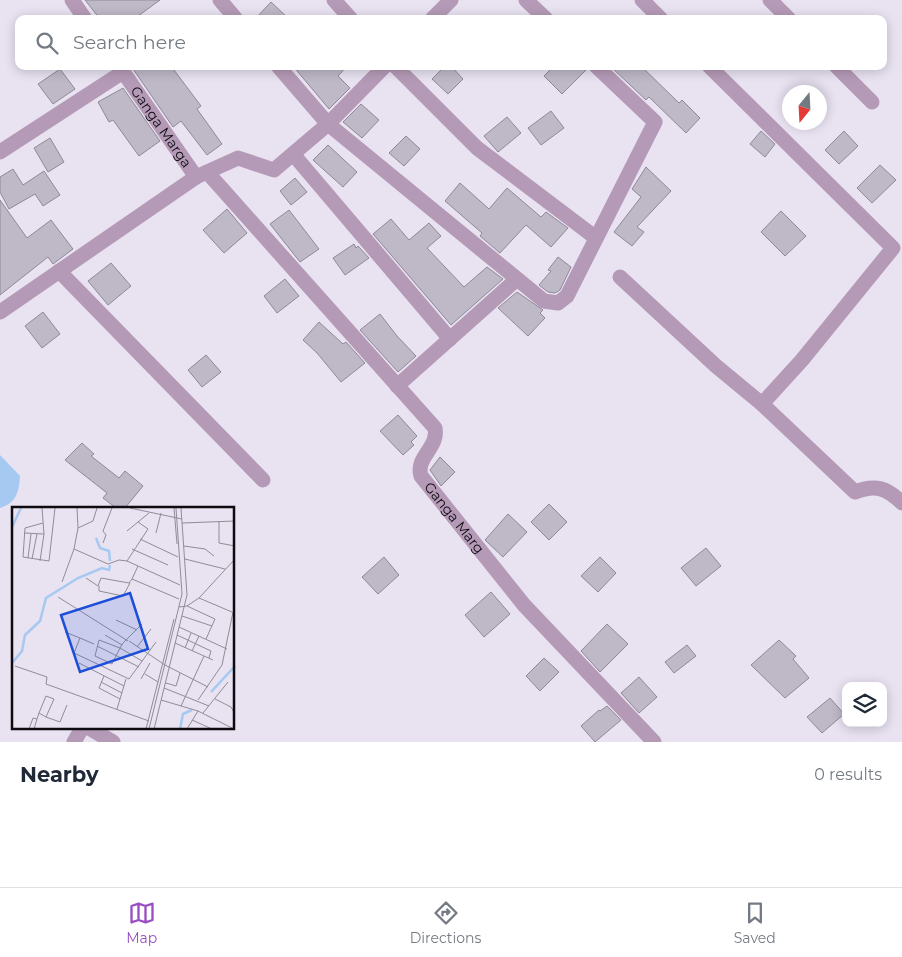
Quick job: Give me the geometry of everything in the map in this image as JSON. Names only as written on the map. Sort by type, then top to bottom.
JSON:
[{"type":"street","points":[[72,0],[82,15]]},
{"type":"street","points":[[220,0],[233,15]]},
{"type":"street","points":[[334,0],[347,15]]},
{"type":"street","points":[[436,15],[451,0]]},
{"type":"street","points":[[526,0],[542,15]]},
{"type":"street","points":[[642,0],[657,15]]},
{"type":"street","points":[[770,0],[785,15]]},
{"type":"street","points":[[0,152],[120,70]]},
{"type":"street","name":"Ganga Marga","points":[[122,70],[201,174]]},
{"type":"street","points":[[281,70],[328,124],[544,301],[558,304],[567,296],[655,122],[600,70]]},
{"type":"street","points":[[0,312],[201,174],[238,158],[274,170],[328,124],[382,70]]},
{"type":"street","points":[[399,70],[477,148],[596,238]]},
{"type":"street","points":[[714,70],[894,248],[802,360],[762,404]]},
{"type":"street","points":[[840,70],[872,102]]},
{"type":"street","points":[[293,154],[450,339]]},
{"type":"street","name":"Ganga Marg","points":[[201,174],[435,428],[436,437],[434,444],[420,463],[420,476],[524,605],[654,742]]},
{"type":"street","points":[[59,271],[263,480]]},
{"type":"street","points":[[620,276],[716,366],[762,404],[855,492],[868,487],[890,491],[902,503]]},
{"type":"street","points":[[397,386],[517,279]]},
{"type":"street","points":[[74,742],[81,730]]},
{"type":"street","points":[[92,730],[113,742]]},
{"type":"water","points":[[0,455],[20,476],[16,496],[10,503],[0,508]]},
{"type":"building","points":[[85,0],[160,0],[139,15],[97,15]]},
{"type":"building","points":[[271,2],[285,15],[259,15]]},
{"type":"building","points":[[61,70],[75,89],[53,104],[38,84]]},
{"type":"building","points":[[134,70],[174,70],[201,106],[197,109],[222,144],[207,155],[181,121],[173,127]]},
{"type":"building","points":[[296,70],[343,70],[338,76],[350,88],[329,109]]},
{"type":"building","points":[[441,70],[455,70],[463,79],[448,94],[432,79]]},
{"type":"building","points":[[550,70],[586,70],[562,94],[544,76]]},
{"type":"building","points":[[614,70],[645,70],[679,103],[682,100],[700,118],[686,133],[649,97],[646,100]]},
{"type":"building","points":[[123,88],[160,141],[139,156],[113,120],[109,122],[98,102]]},
{"type":"building","points":[[361,104],[379,120],[362,138],[343,122]]},
{"type":"building","points":[[551,111],[564,128],[541,145],[528,128]]},
{"type":"building","points":[[507,117],[521,133],[498,152],[484,136]]},
{"type":"building","points":[[761,131],[775,144],[765,157],[750,144]]},
{"type":"building","points":[[844,131],[858,146],[839,164],[825,150]]},
{"type":"building","points":[[406,136],[420,149],[404,166],[389,153]]},
{"type":"building","points":[[50,138],[64,162],[48,172],[34,148]]},
{"type":"building","points":[[328,145],[357,172],[343,187],[313,160]]},
{"type":"building","points":[[880,165],[896,180],[872,203],[857,188]]},
{"type":"building","points":[[646,167],[671,191],[637,227],[644,232],[632,246],[614,232],[641,197],[632,189]]},
{"type":"building","points":[[13,169],[23,185],[44,171],[60,195],[43,206],[35,194],[9,209],[0,192],[0,177]]},
{"type":"building","points":[[295,178],[307,192],[291,205],[280,191]]},
{"type":"building","points":[[460,183],[489,209],[507,188],[541,217],[546,212],[568,228],[551,247],[526,225],[500,253],[480,236],[482,233],[445,201]]},
{"type":"building","points":[[0,200],[27,238],[51,220],[73,249],[53,264],[48,257],[0,295]]},
{"type":"building","points":[[227,209],[247,233],[224,253],[203,230]]},
{"type":"building","points":[[289,210],[319,249],[300,262],[270,224]]},
{"type":"building","points":[[781,211],[806,236],[785,256],[761,232]]},
{"type":"building","points":[[391,219],[409,240],[429,223],[441,236],[427,248],[464,287],[487,267],[503,279],[451,325],[373,234]]},
{"type":"building","points":[[354,244],[356,248],[358,246],[369,258],[345,275],[333,258]]},
{"type":"building","points":[[558,257],[571,267],[560,290],[555,293],[548,292],[539,285],[551,271],[548,270]]},
{"type":"building","points":[[111,263],[131,286],[108,305],[88,281]]},
{"type":"building","points":[[285,279],[299,296],[277,313],[264,296]]},
{"type":"building","points":[[517,292],[543,310],[540,313],[545,318],[528,336],[498,308]]},
{"type":"building","points":[[43,312],[60,334],[42,348],[25,326]]},
{"type":"building","points":[[380,314],[416,356],[398,372],[360,330]]},
{"type":"building","points":[[319,322],[343,344],[346,342],[365,363],[341,382],[317,353],[303,340]]},
{"type":"building","points":[[206,355],[221,372],[202,387],[188,370]]},
{"type":"building","points":[[398,415],[417,436],[411,442],[414,445],[403,455],[380,431]]},
{"type":"building","points":[[82,443],[94,454],[91,456],[119,478],[125,471],[143,486],[126,507],[115,507],[103,498],[107,493],[65,460]]},
{"type":"building","points":[[440,457],[455,472],[441,486],[430,470]]},
{"type":"building","points":[[549,504],[567,522],[549,540],[531,522]]},
{"type":"building","points":[[508,514],[527,532],[503,557],[485,540]]},
{"type":"building","points":[[706,548],[721,566],[696,586],[681,568]]},
{"type":"building","points":[[384,557],[399,575],[378,594],[362,577]]},
{"type":"building","points":[[600,557],[616,573],[598,592],[581,576]]},
{"type":"building","points":[[491,592],[510,614],[484,637],[465,615]]},
{"type":"building","points":[[607,624],[628,644],[600,672],[581,651]]},
{"type":"building","points":[[779,640],[796,656],[793,659],[809,678],[785,698],[751,665]]},
{"type":"building","points":[[687,645],[696,656],[674,673],[665,662]]},
{"type":"building","points":[[544,658],[559,672],[540,691],[526,676]]},
{"type":"building","points":[[639,677],[657,697],[639,713],[621,693]]},
{"type":"building","points":[[830,698],[842,712],[842,716],[822,733],[807,717]]},
{"type":"building","points":[[607,706],[621,720],[595,742],[581,726],[599,710]]}]
